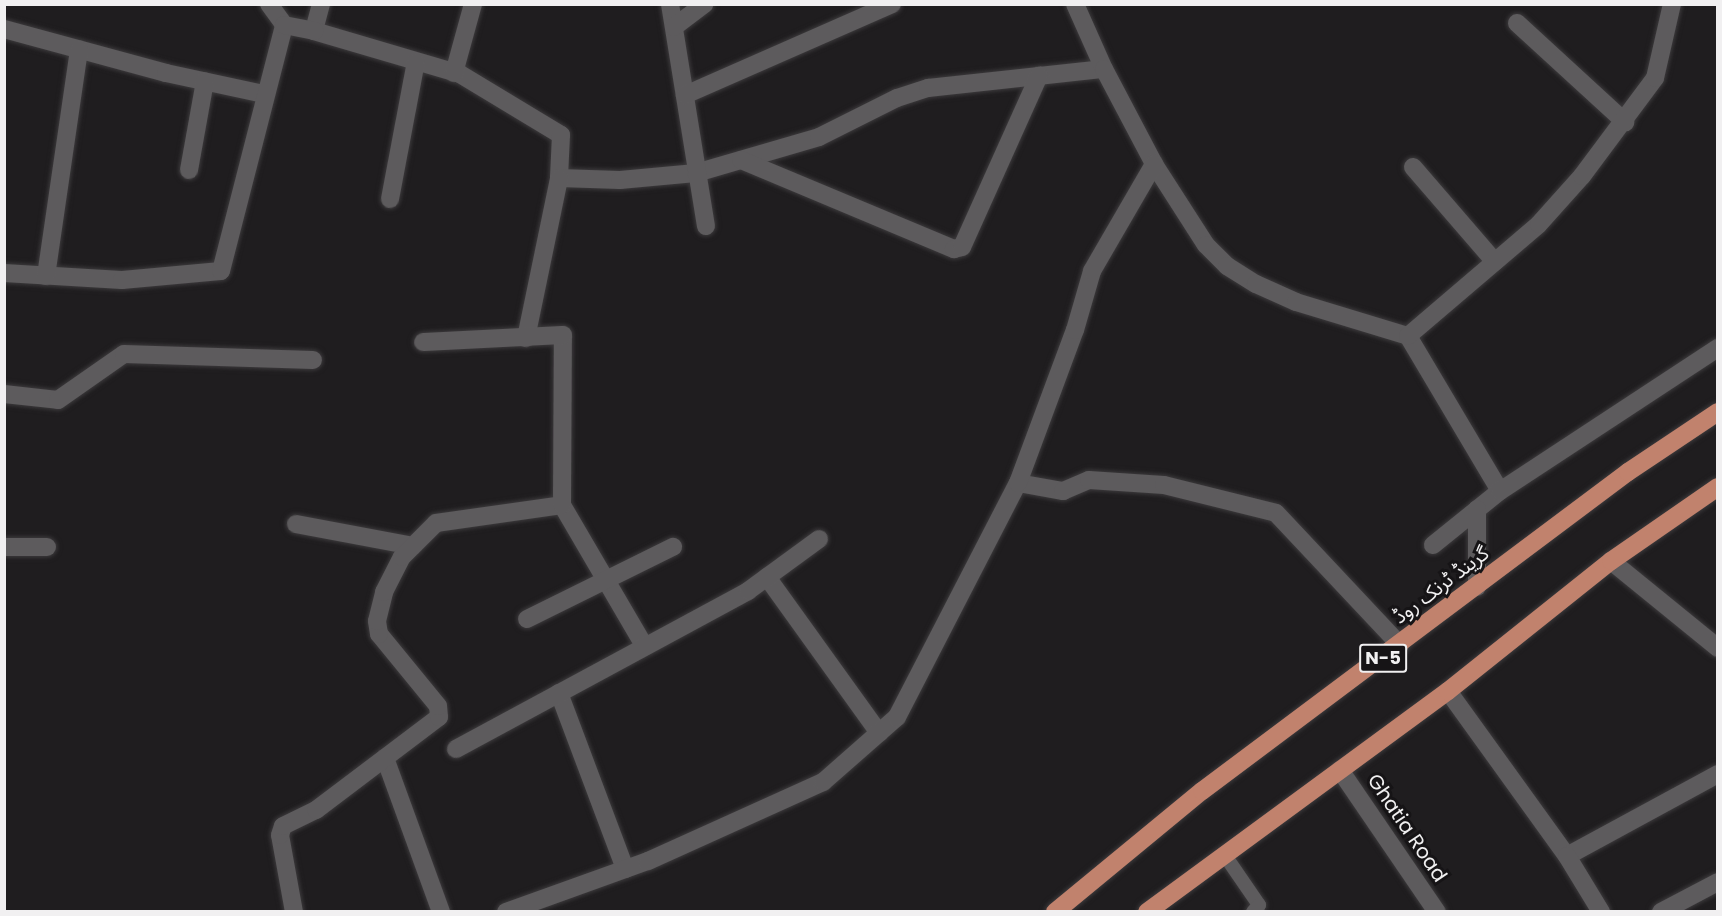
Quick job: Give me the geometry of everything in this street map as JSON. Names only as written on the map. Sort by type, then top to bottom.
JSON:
[{"type":"highway","name":"گرینڈ ٹرنک روڈ","points":[[1055,912],[1202,791],[1400,645],[1628,472],[1718,412]]},
{"type":"highway","points":[[1147,912],[1448,691],[1611,561],[1718,487]]},
{"type":"street","points":[[269,4],[284,25],[314,31],[454,73],[561,135],[559,178],[526,338]]},
{"type":"street","points":[[314,31],[321,4]]},
{"type":"street","points":[[454,73],[473,4]]},
{"type":"street","points":[[670,4],[706,226]]},
{"type":"street","points":[[674,27],[704,4]]},
{"type":"street","points":[[685,95],[892,4]]},
{"type":"street","points":[[1075,4],[1104,69],[1154,164],[1206,245],[1227,266],[1296,302],[1408,336],[1500,491]]},
{"type":"street","points":[[1408,336],[1539,224],[1625,122],[1655,78],[1672,4]]},
{"type":"street","points":[[1517,22],[1625,122]]},
{"type":"street","points":[[4,273],[122,280],[221,271],[264,94],[284,25]]},
{"type":"street","points":[[4,29],[264,94]]},
{"type":"street","points":[[46,276],[79,49]]},
{"type":"street","points":[[390,199],[416,62]]},
{"type":"street","points":[[559,178],[620,180],[696,173],[819,137],[897,98],[928,88],[1104,69]]},
{"type":"street","points":[[741,160],[954,249],[962,247],[1039,76]]},
{"type":"street","points":[[189,170],[205,81]]},
{"type":"street","points":[[506,912],[625,869],[747,819],[823,782],[897,717],[1018,483],[1075,330],[1092,270],[1154,164]]},
{"type":"street","points":[[1413,167],[1495,262]]},
{"type":"street","points":[[423,342],[563,335],[562,505],[645,647]]},
{"type":"street","points":[[1433,545],[1500,491],[1718,348]]},
{"type":"street","points":[[4,394],[58,400],[124,354],[313,360]]},
{"type":"street","points":[[1018,483],[1064,491],[1089,480],[1164,485],[1276,513],[1400,645]]},
{"type":"street","points":[[294,912],[280,835],[283,826],[316,810],[439,717],[438,706],[379,634],[377,621],[384,592],[402,557],[436,523],[562,505]]},
{"type":"street","points":[[1477,509],[1477,587]]},
{"type":"street","points":[[296,524],[413,546]]},
{"type":"street","points":[[456,749],[645,647],[767,576],[819,539]]},
{"type":"street","points":[[4,547],[47,547]]},
{"type":"street","points":[[527,619],[673,547]]},
{"type":"street","points":[[1611,561],[1718,648]]},
{"type":"street","points":[[767,576],[879,733]]},
{"type":"street","points":[[1448,691],[1567,856],[1601,912]]},
{"type":"street","points":[[559,693],[625,869]]},
{"type":"street","points":[[385,758],[441,912]]},
{"type":"street","name":"Ghatia Road","points":[[1340,770],[1437,912]]},
{"type":"street","points":[[1567,856],[1718,774]]},
{"type":"street","points":[[1661,912],[1718,882]]},
{"type":"lane","points":[[1224,854],[1259,905],[1253,912]]}]
